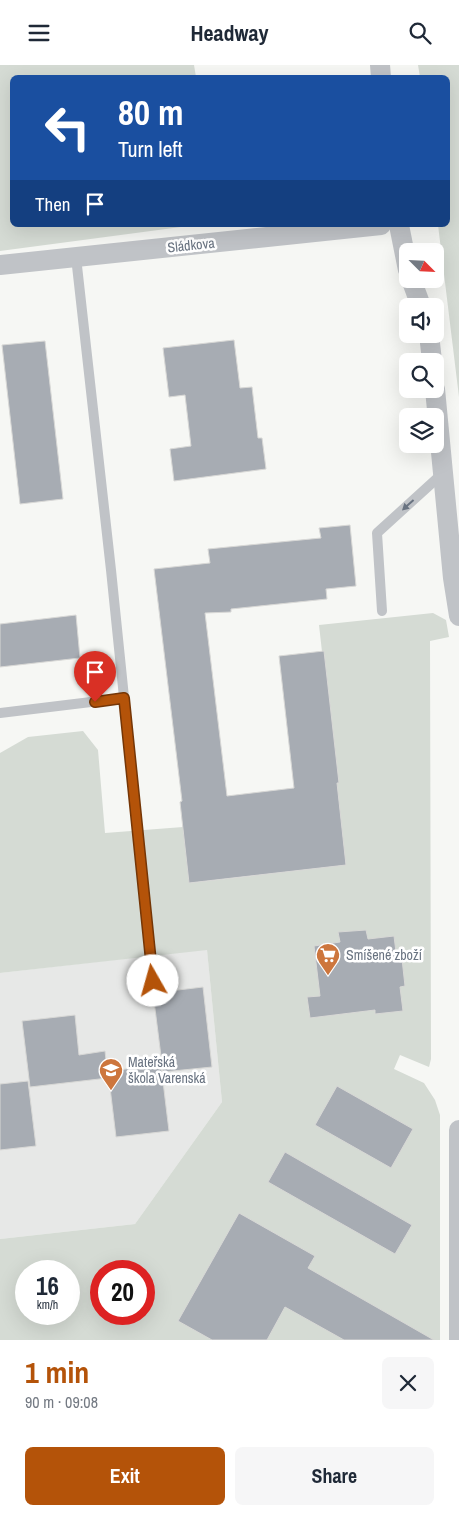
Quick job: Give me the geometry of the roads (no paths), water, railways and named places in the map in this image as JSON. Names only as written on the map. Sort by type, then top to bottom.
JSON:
[{"type":"street","name":"Sládkova","points":[[0,265],[362,227]]},
{"type":"street","points":[[399,227],[403,243]]},
{"type":"street","points":[[436,398],[453,578],[459,616]]},
{"type":"street","points":[[459,1130],[459,1340]]},
{"type":"lane","points":[[76,257],[109,551],[153,981]]},
{"type":"lane","points":[[382,611],[378,533],[444,473]]},
{"type":"lane","points":[[0,713],[124,698]]},
{"type":"place","name":"Smíšené zboží","points":[[328,976]]},
{"type":"place","name":"Mateřská škola Varenská","points":[[111,1091]]}]
